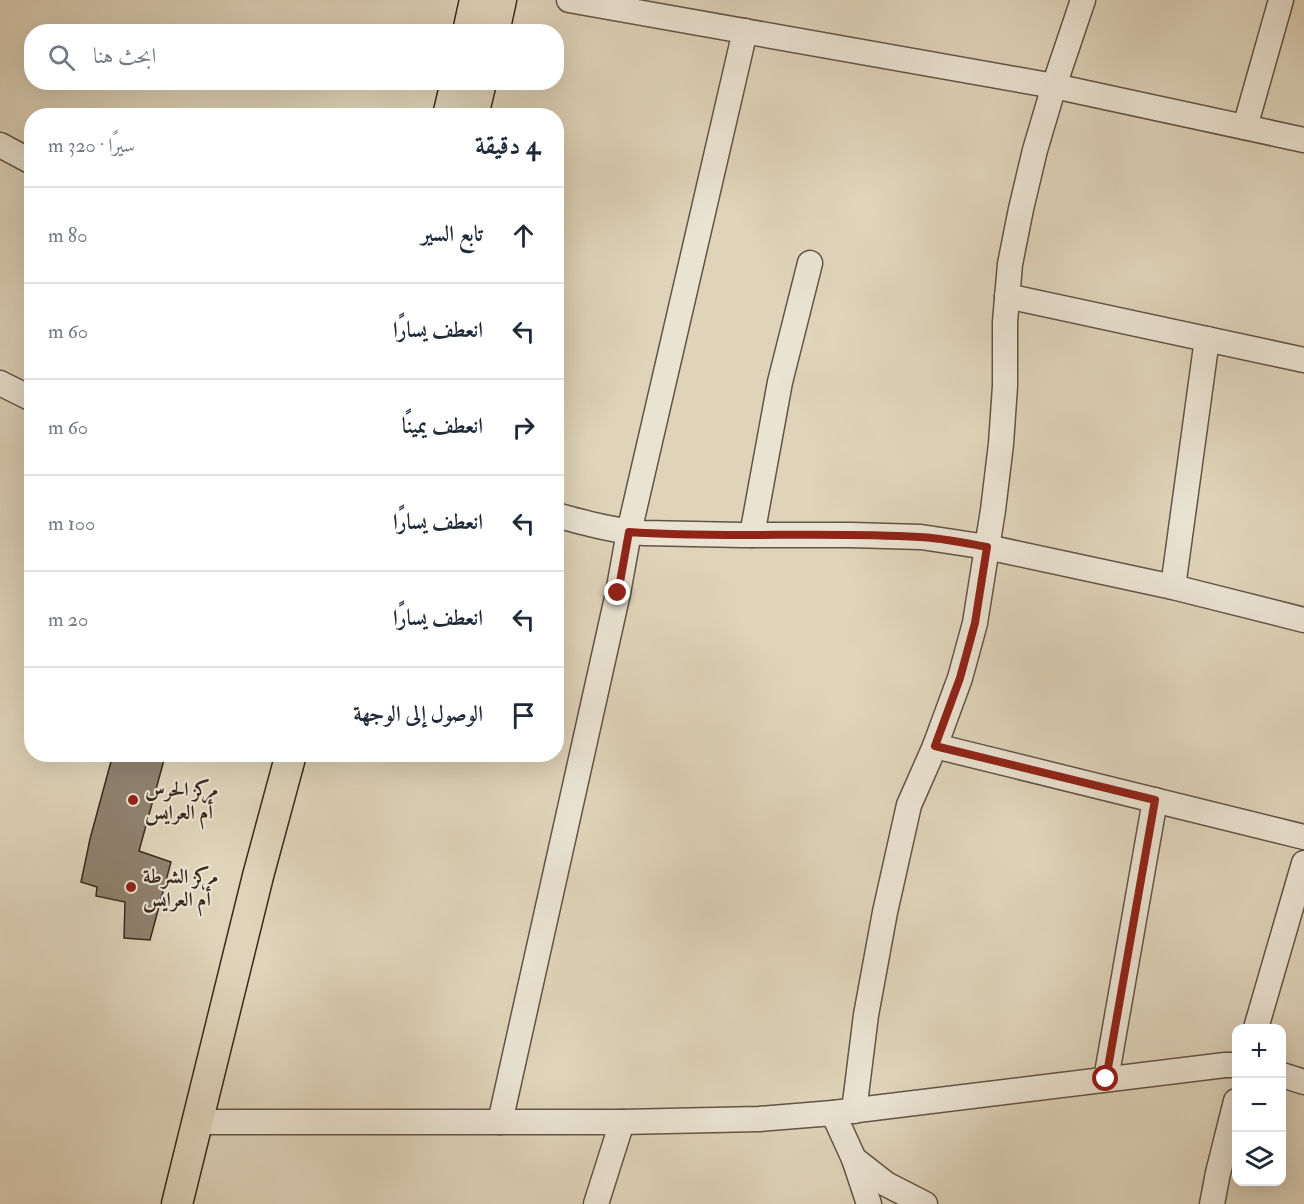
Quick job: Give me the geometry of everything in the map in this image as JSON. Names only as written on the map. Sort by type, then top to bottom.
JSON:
[{"type":"main road","points":[[470,24],[475,0]]},
{"type":"main road","points":[[496,24],[501,0]]},
{"type":"main road","points":[[450,108],[454,90]]},
{"type":"main road","points":[[475,108],[479,90]]},
{"type":"main road","points":[[177,1204],[258,876],[289,762]]},
{"type":"street","points":[[569,0],[1054,86],[1304,140]]},
{"type":"street","points":[[868,1204],[843,1112],[866,1015],[893,873],[909,805],[935,746],[960,678],[975,623],[1001,444],[1005,386],[1005,322],[1010,264],[1035,150],[1083,0]]},
{"type":"street","points":[[1245,127],[1281,0]]},
{"type":"street","points":[[500,1122],[618,593],[629,532],[745,31]]},
{"type":"street","points":[[0,145],[24,158]]},
{"type":"street","points":[[752,535],[780,382],[810,263]]},
{"type":"street","points":[[1007,296],[1304,360]]},
{"type":"street","points":[[1173,587],[1207,339]]},
{"type":"street","points":[[0,383],[24,395]]},
{"type":"street","points":[[564,517],[629,532],[921,537],[987,547],[1173,587],[1304,620]]},
{"type":"street","points":[[935,746],[1304,837]]},
{"type":"street","points":[[1106,1079],[1155,800]]},
{"type":"street","points":[[1257,1024],[1304,863]]},
{"type":"street","points":[[197,1122],[622,1122],[759,1119],[843,1112],[1232,1065]]},
{"type":"street","points":[[1286,1077],[1304,1082]]},
{"type":"street","points":[[1212,1204],[1232,1117]]},
{"type":"street","points":[[596,1204],[622,1122]]},
{"type":"street","points":[[854,1159],[886,1184],[925,1204]]},
{"type":"building","points":[[111,762],[163,762],[139,851],[171,862],[150,940],[124,938],[125,902],[96,896],[97,887],[81,882]]},
{"type":"place","name":"مركز الحرس أم العرايس","points":[[133,800]]},
{"type":"place","name":"مركز الشرطة أم العرايس","points":[[131,887]]},
{"type":"route","points":[[618,593],[629,532],[921,537],[987,547],[975,623],[960,678],[935,746],[1155,800],[1106,1079]]}]
